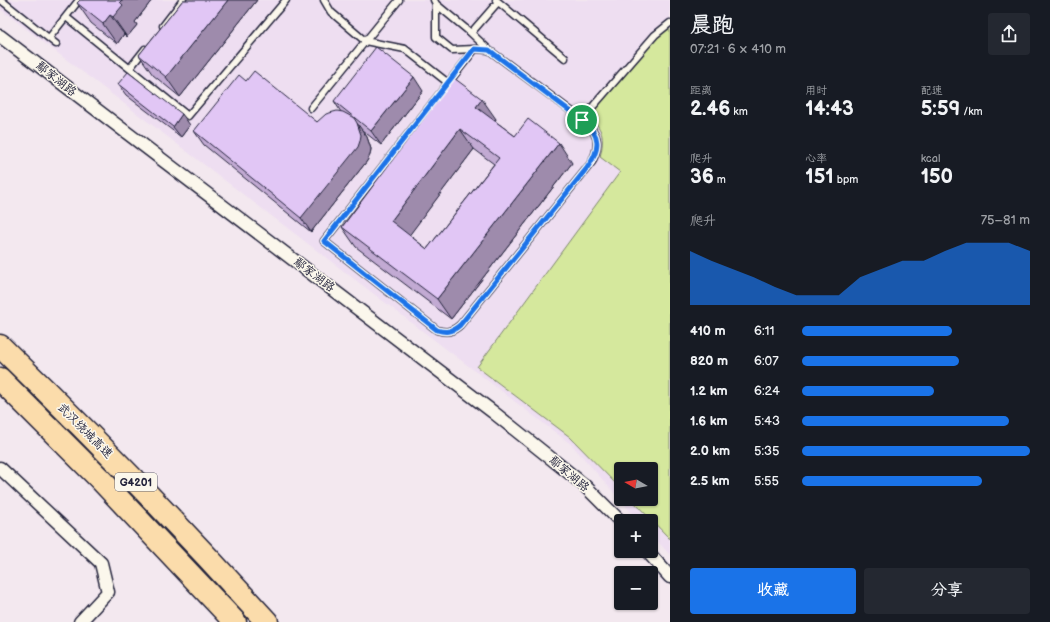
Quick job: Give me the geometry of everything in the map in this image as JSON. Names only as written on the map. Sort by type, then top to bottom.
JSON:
[{"type":"highway","name":"武汉绕城高速","points":[[0,346],[117,462],[267,622]]},
{"type":"highway","name":"武汉绕城高速","points":[[0,379],[105,484],[235,622]]},
{"type":"street","name":"鄢家湖路","points":[[0,36],[493,412],[583,484],[614,515]]},
{"type":"street","points":[[0,468],[101,563],[108,592],[80,622]]},
{"type":"street","points":[[653,558],[670,577]]},
{"type":"lane","points":[[1,0],[56,44]]},
{"type":"lane","points":[[49,38],[79,0]]},
{"type":"lane","points":[[159,31],[183,0]]},
{"type":"lane","points":[[66,17],[188,116],[286,0]]},
{"type":"lane","points":[[324,0],[331,12],[365,42],[405,48],[448,82]]},
{"type":"lane","points":[[311,108],[398,0]]},
{"type":"lane","points":[[471,33],[497,1],[565,58]]},
{"type":"lane","points":[[435,2],[489,50],[591,126],[596,135],[597,144],[596,154],[592,162],[460,325],[451,331],[444,332],[437,330],[324,241],[474,49]]},
{"type":"lane","points":[[435,2],[436,36],[452,50],[489,50]]},
{"type":"lane","points":[[582,120],[655,36],[670,24]]},
{"type":"lane","points":[[130,68],[149,43]]},
{"type":"shaded area","points":[[0,0],[670,0],[670,555],[658,542],[658,514],[633,514],[626,506],[658,506],[658,462],[614,462],[614,493],[572,445],[0,9]]},
{"type":"green space","points":[[670,23],[670,539],[658,527],[658,514],[646,514],[638,506],[658,506],[658,462],[614,462],[614,482],[570,437],[477,367],[620,172],[600,157],[602,144],[601,133],[596,124],[587,115],[655,36]]},
{"type":"building","points":[[80,0],[122,0],[120,2],[123,5],[113,17],[110,15],[103,24],[77,3]]},
{"type":"building","points":[[183,0],[228,0],[166,77],[139,55]]},
{"type":"building","points":[[376,47],[414,77],[371,131],[334,101]]},
{"type":"building","points":[[254,71],[317,122],[326,114],[337,111],[343,112],[354,118],[361,135],[358,147],[301,218],[194,131],[239,75],[246,81]]},
{"type":"building","points":[[128,72],[182,114],[173,127],[118,84]]},
{"type":"building","points":[[454,78],[482,99],[476,107],[515,136],[528,119],[559,143],[437,299],[342,227]],"holes":[[[460,129],[499,158],[427,249],[391,221]]]},
{"type":"route","points":[[474,49],[489,50],[582,120],[591,126],[596,135],[596,154],[592,162],[460,325],[451,331],[444,332],[437,330],[324,241],[474,49]]}]
